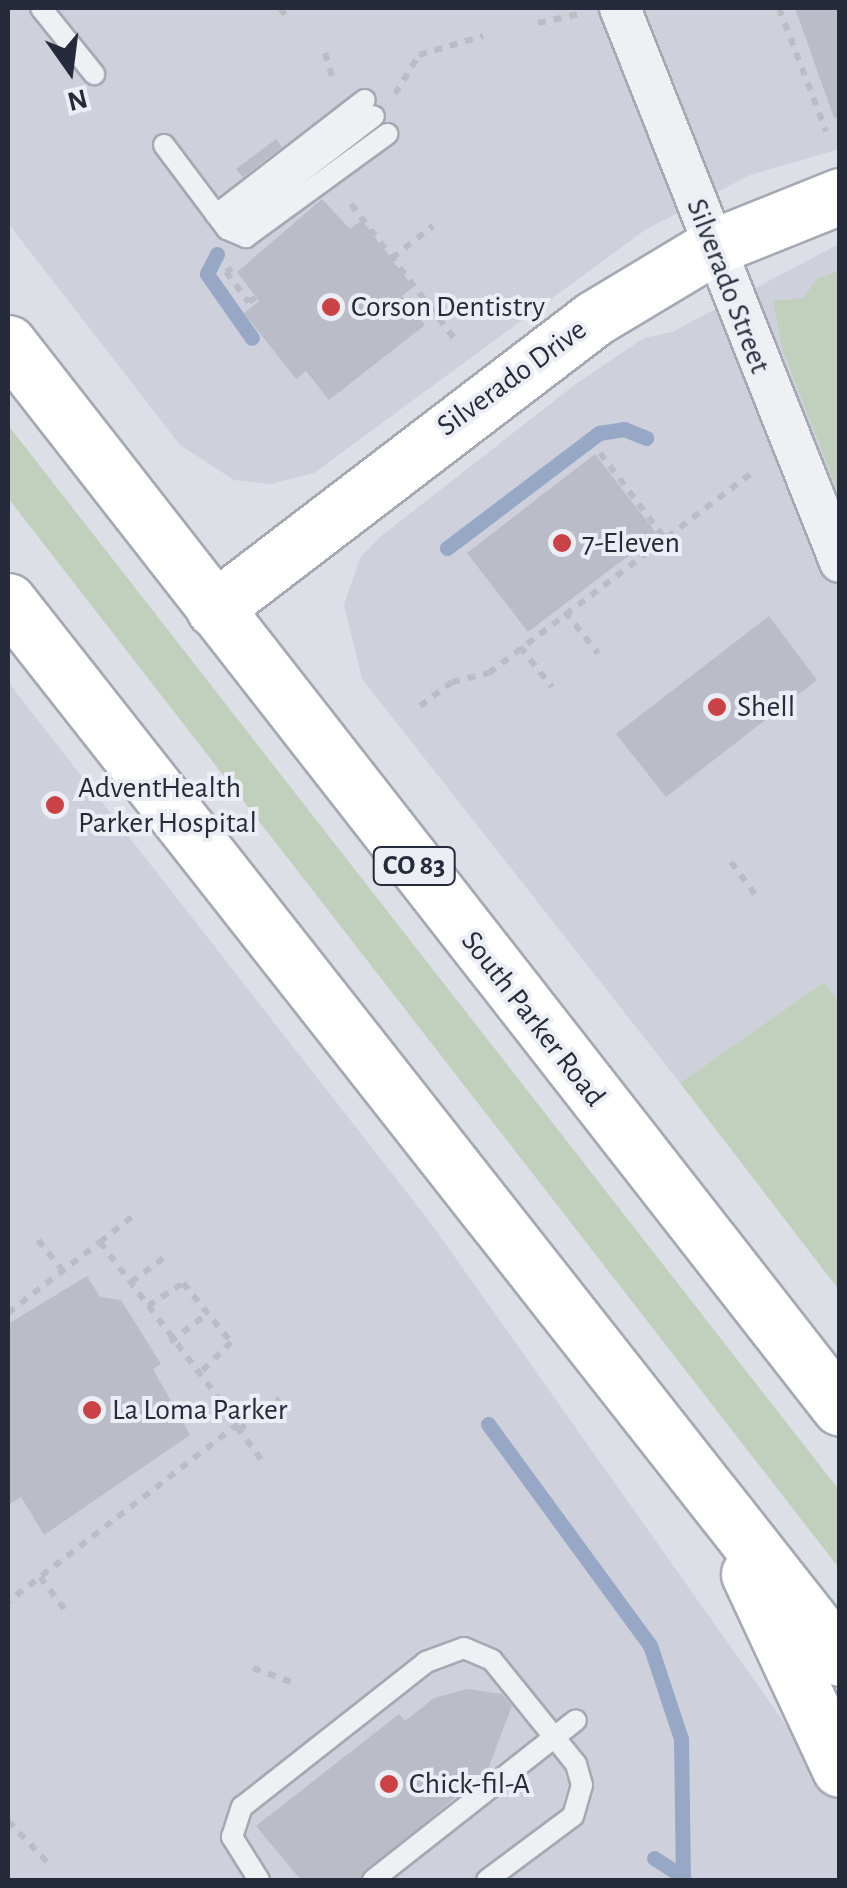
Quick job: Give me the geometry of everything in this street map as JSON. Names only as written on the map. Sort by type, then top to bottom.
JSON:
[{"type":"main road","name":"Silverado Drive","points":[[214,608],[509,377],[713,247],[840,196]]},
{"type":"main road","name":"South Parker Road","points":[[8,342],[834,1396]]},
{"type":"main road","points":[[8,601],[840,1658]]},
{"type":"main road","points":[[716,1498],[840,1769]]},
{"type":"street","name":"Silverado Street","points":[[620,8],[840,562]]},
{"type":"lane","points":[[42,8],[94,74]]},
{"type":"lane","points":[[222,222],[370,108]]},
{"type":"lane","points":[[164,145],[222,222],[238,237],[259,232],[387,134]]},
{"type":"lane","points":[[259,1880],[234,1844],[237,1813],[434,1656],[464,1648],[486,1655],[579,1770],[578,1808],[487,1880]]},
{"type":"lane","points":[[373,1880],[576,1720]]},
{"type":"path","points":[[280,8],[286,16]]},
{"type":"path","points":[[779,8],[826,131]]},
{"type":"path","points":[[538,23],[580,14]]},
{"type":"path","points":[[394,94],[403,91],[404,68],[418,55],[483,36]]},
{"type":"path","points":[[325,53],[335,94]]},
{"type":"path","points":[[363,195],[350,204],[454,338]]},
{"type":"path","points":[[392,258],[433,226]]},
{"type":"path","points":[[233,267],[226,272],[249,302],[256,296]]},
{"type":"path","points":[[600,453],[664,536]]},
{"type":"path","points":[[420,706],[452,682],[489,673],[756,469]]},
{"type":"path","points":[[565,612],[598,653]]},
{"type":"path","points":[[520,646],[552,687]]},
{"type":"path","points":[[730,862],[757,897]]},
{"type":"path","points":[[8,1313],[138,1212]]},
{"type":"path","points":[[38,1240],[62,1270]]},
{"type":"path","points":[[100,1242],[263,1462]]},
{"type":"path","points":[[131,1282],[169,1254]]},
{"type":"path","points":[[148,1306],[183,1283],[208,1313],[232,1346],[200,1373]]},
{"type":"path","points":[[172,1340],[208,1313]]},
{"type":"path","points":[[8,1602],[279,1399]]},
{"type":"path","points":[[40,1577],[66,1611]]},
{"type":"path","points":[[253,1668],[294,1683]]},
{"type":"path","points":[[8,1821],[48,1863]]},
{"type":"shaded area","points":[[8,8],[839,8],[839,149],[750,175],[645,230],[314,473],[271,484],[234,480],[180,445],[8,223]]},
{"type":"shaded area","points":[[839,244],[839,1004],[824,982],[680,1083],[362,679],[344,605],[360,558],[380,537],[577,383],[644,338],[672,332]]},
{"type":"shaded area","points":[[8,682],[433,1226],[839,1800],[839,1880],[8,1880]]},
{"type":"green space","points":[[840,271],[839,494],[783,351],[773,301],[803,298],[817,279]]},
{"type":"green space","points":[[8,425],[839,1490],[839,1568],[8,498]]},
{"type":"green space","points":[[824,982],[840,1004],[839,1290],[680,1083]]},
{"type":"building","points":[[795,8],[840,8],[840,117],[834,118]]},
{"type":"building","points":[[276,139],[282,147],[243,177],[236,169]]},
{"type":"building","name":"Corson Dentistry","points":[[322,199],[350,229],[362,220],[413,287],[402,296],[425,325],[329,400],[306,371],[296,379],[244,313],[259,301],[237,272]]},
{"type":"building","name":"7-Eleven","points":[[595,454],[657,534],[528,632],[467,553]]},
{"type":"building","name":"Shell","points":[[769,616],[817,680],[666,797],[616,734]]},
{"type":"building","name":"La Loma Parker","points":[[87,1276],[100,1297],[121,1300],[161,1364],[153,1369],[190,1435],[44,1535],[21,1497],[8,1505],[8,1324]]},
{"type":"building","name":"Chick-fil-A","points":[[467,1689],[502,1694],[512,1706],[488,1769],[359,1880],[301,1880],[256,1826],[399,1714],[405,1721],[434,1698]]},
{"type":"waterway","points":[[217,254],[207,274],[252,338]]},
{"type":"waterway","points":[[447,548],[599,433],[624,429],[646,438]]},
{"type":"waterway","points":[[488,1424],[650,1645],[681,1739],[683,1880]]},
{"type":"waterway","points":[[654,1858],[683,1877]]},
{"type":"place","name":"Corson Dentistry","points":[[331,307]]},
{"type":"place","name":"7-Eleven","points":[[562,543]]},
{"type":"place","name":"Shell","points":[[717,707]]},
{"type":"place","name":"AdventHealth Parker Hospital","points":[[55,805]]},
{"type":"place","name":"La Loma Parker","points":[[92,1410]]},
{"type":"place","name":"Chick-fil-A","points":[[389,1784]]}]
